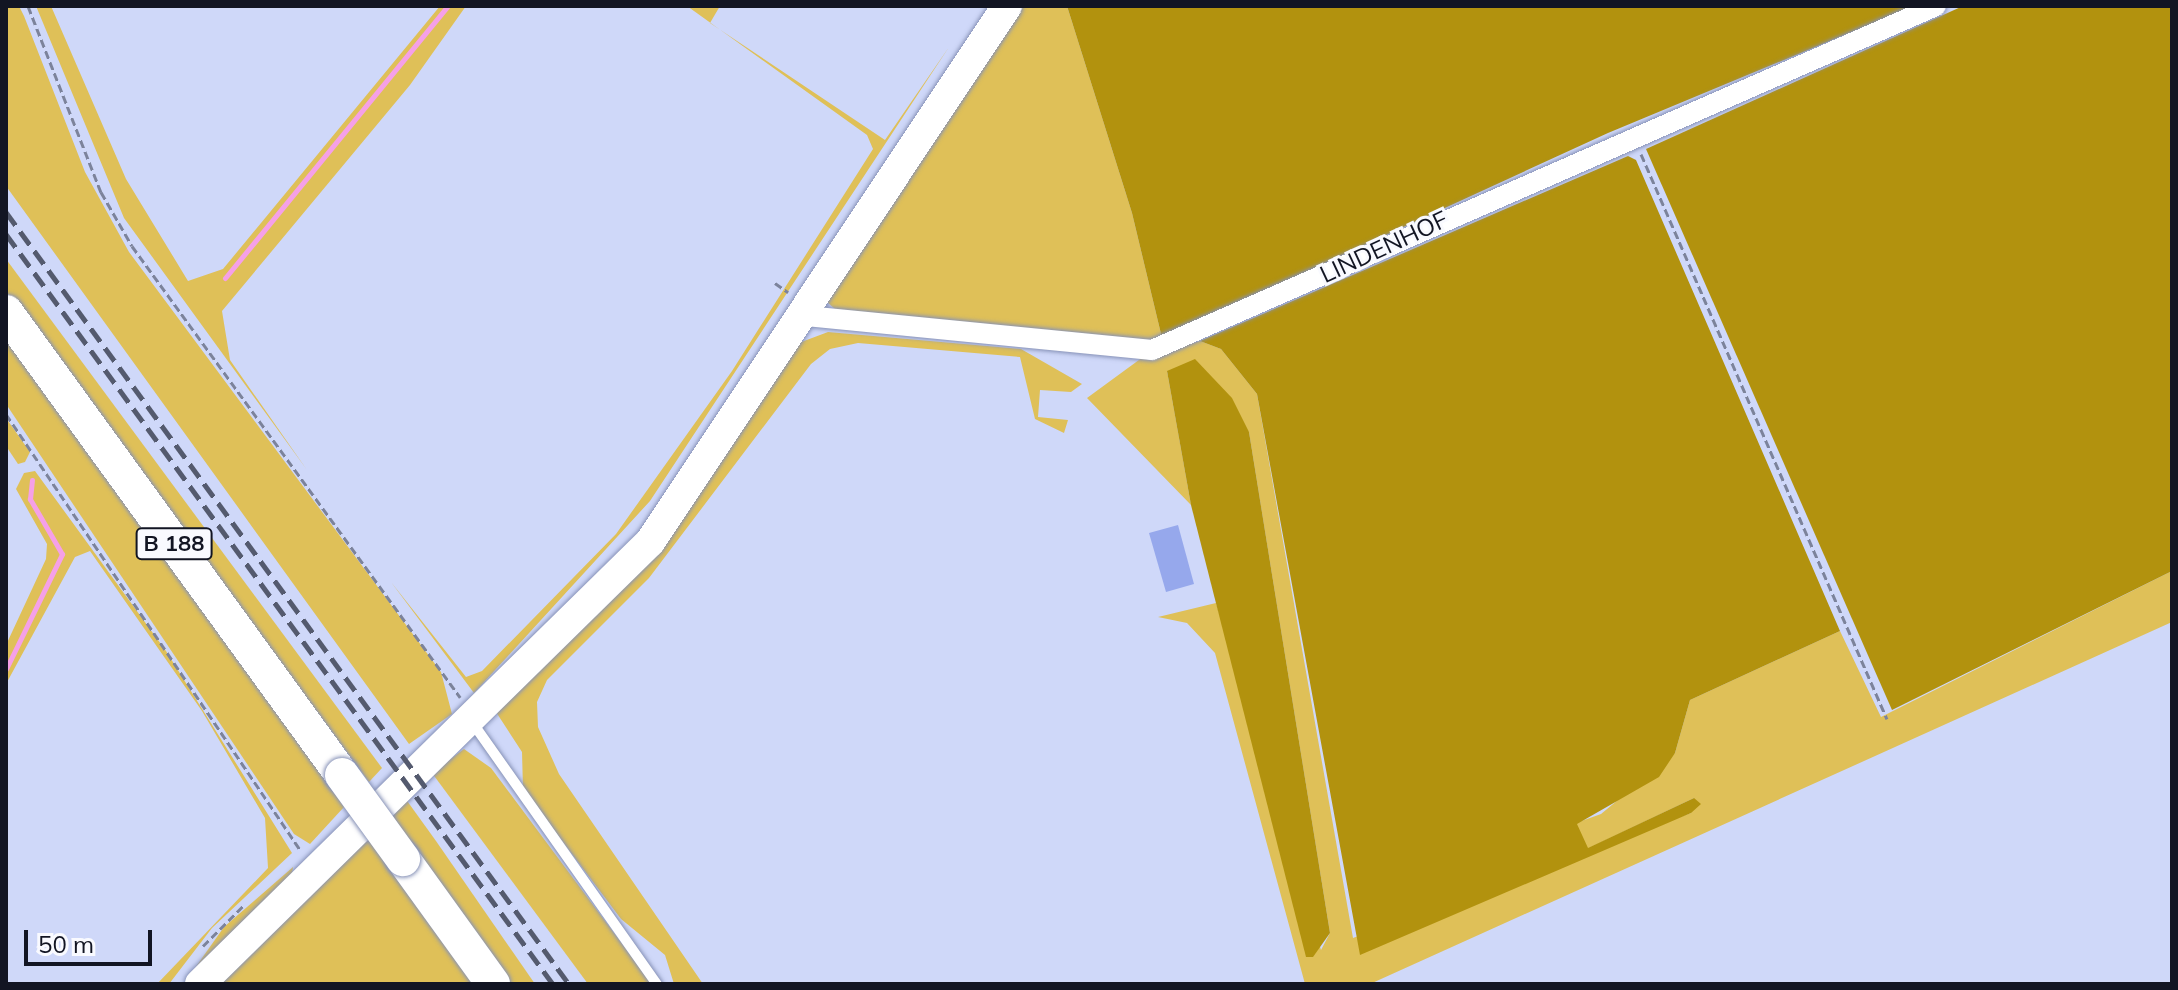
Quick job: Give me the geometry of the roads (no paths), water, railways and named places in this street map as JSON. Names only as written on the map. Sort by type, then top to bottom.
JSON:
[{"type":"highway","name":"B 188","points":[[6,312],[493,984]]},
{"type":"main road","points":[[200,984],[306,859],[472,722],[650,542],[799,306],[1007,6]]},
{"type":"street","name":"LINDENHOF","points":[[799,306],[1152,350],[1633,136],[1936,6]]},
{"type":"lane","points":[[472,722],[657,984]]},
{"type":"waterway","points":[[225,278],[448,6]]},
{"type":"waterway","points":[[6,669],[62,554],[30,499],[32,480]]},
{"type":"railway","points":[[6,212],[569,984]]},
{"type":"railway","points":[[6,234],[553,984]]}]
